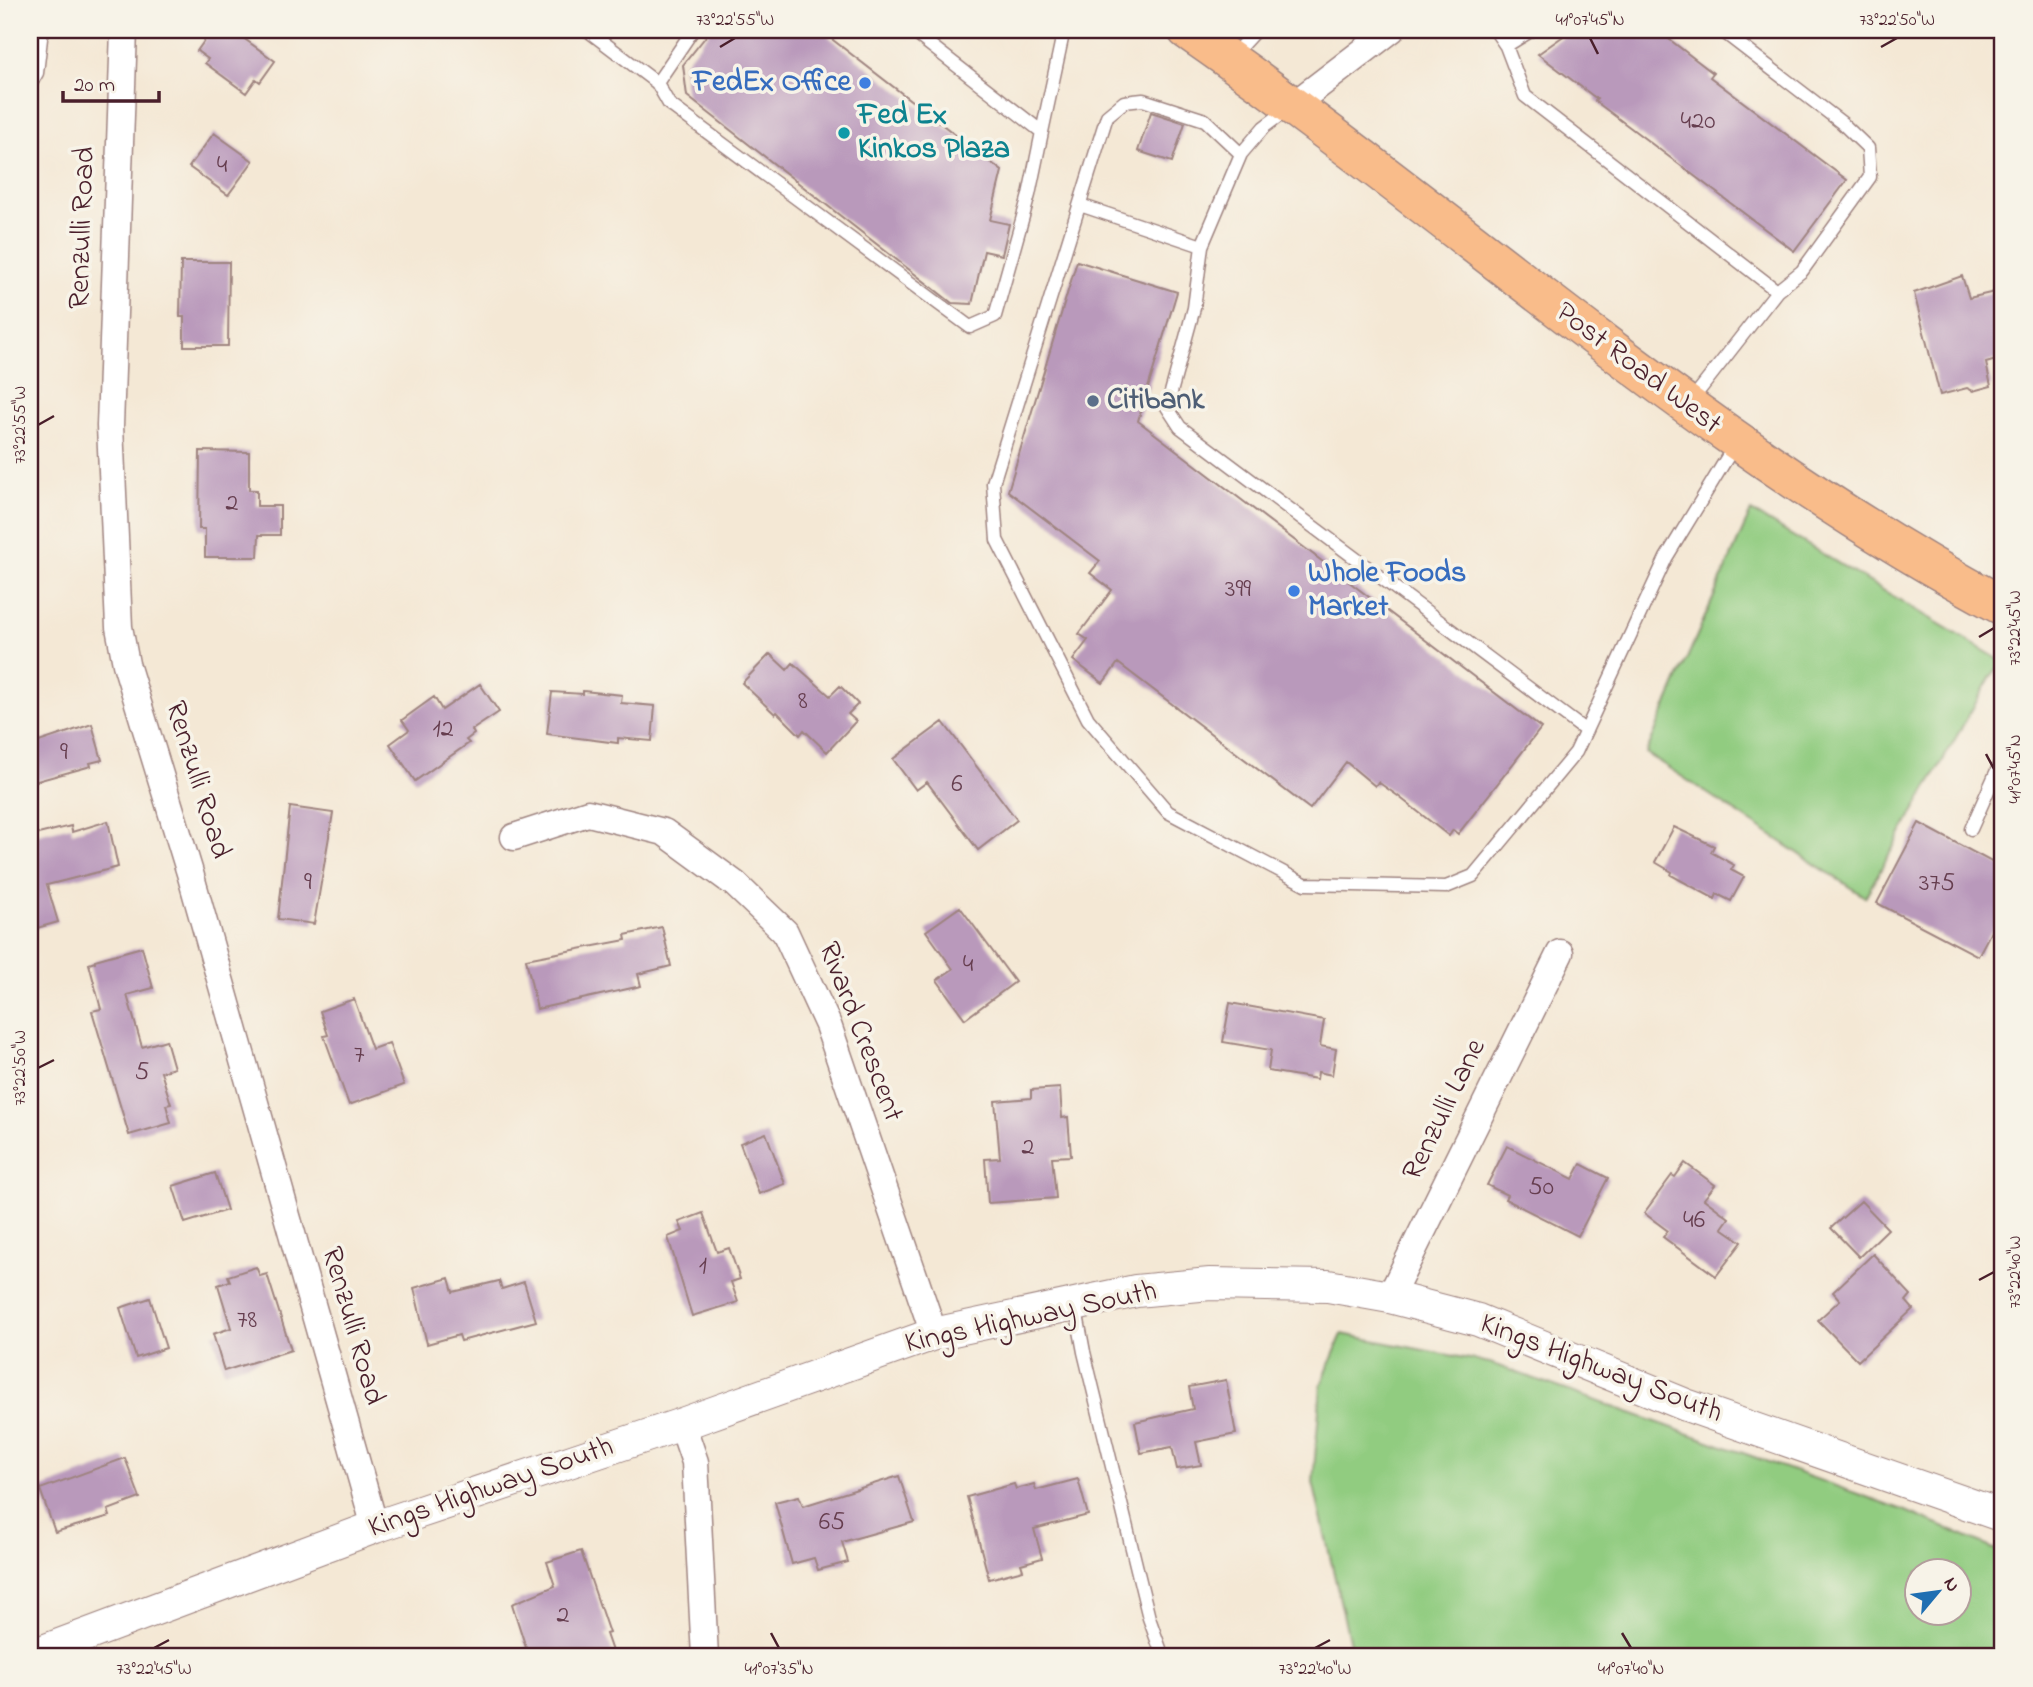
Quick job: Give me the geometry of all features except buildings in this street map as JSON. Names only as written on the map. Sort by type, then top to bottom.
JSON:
[{"type":"main road","name":"Post Road West","points":[[1187,30],[1292,106],[1736,443],[1880,536],[2003,606]]},
{"type":"street","name":"Renzulli Road","points":[[124,30],[110,426],[119,628],[126,664],[190,873],[375,1527]]},
{"type":"street","points":[[1292,106],[1391,30]]},
{"type":"street","name":"Rivard Crescent","points":[[514,837],[588,813],[664,832],[735,884],[785,932],[828,1025],[934,1334]]},
{"type":"street","name":"Renzulli Lane","points":[[1390,1297],[1560,953]]},
{"type":"street","name":"Kings Highway South","points":[[30,1656],[375,1527],[682,1424],[934,1334],[1136,1291],[1210,1284],[1328,1286],[1390,1297],[1478,1320],[1686,1405],[2003,1516]]},
{"type":"street","points":[[682,1424],[695,1462],[705,1657]]},
{"type":"lane","points":[[30,85],[37,73],[42,30]]},
{"type":"lane","points":[[587,30],[657,83],[669,104],[970,327],[995,316],[1029,195],[1061,31]]},
{"type":"lane","points":[[657,83],[693,30]]},
{"type":"lane","points":[[911,30],[1041,132]]},
{"type":"lane","points":[[1229,59],[1256,30]]},
{"type":"lane","points":[[1495,30],[1506,46],[1525,96],[1777,291]]},
{"type":"lane","points":[[1506,46],[1532,30]]},
{"type":"lane","points":[[1687,407],[1777,291],[1802,271],[1870,177],[1868,148],[1842,123],[1721,30]]},
{"type":"lane","points":[[1241,154],[1206,121],[1143,100],[1124,102],[1107,116],[993,483],[998,540],[1088,719],[1168,812],[1305,884],[1446,887],[1473,876],[1576,752],[1666,558],[1736,443]]},
{"type":"lane","points":[[1292,106],[1264,127],[1241,154],[1202,246],[1194,308],[1167,407],[1180,426],[1586,731]]},
{"type":"lane","points":[[1080,205],[1202,246]]},
{"type":"lane","points":[[1972,829],[2003,757]]},
{"type":"lane","points":[[1075,1304],[1084,1352],[1149,1618],[1163,1657]]},
{"type":"green space","points":[[1751,511],[2003,662],[1991,676],[1865,897],[1646,753]]},
{"type":"green space","points":[[1342,1334],[1490,1363],[1906,1511],[2003,1553],[2003,1657],[1353,1657],[1313,1482],[1321,1385]]},
{"type":"place","name":"FedEx Office","points":[[865,83]]},
{"type":"place","name":"Fed Ex Kinkos Plaza","points":[[844,133]]},
{"type":"place","name":"Citibank","points":[[1093,401]]},
{"type":"place","name":"Whole Foods Market","points":[[1294,591]]}]
